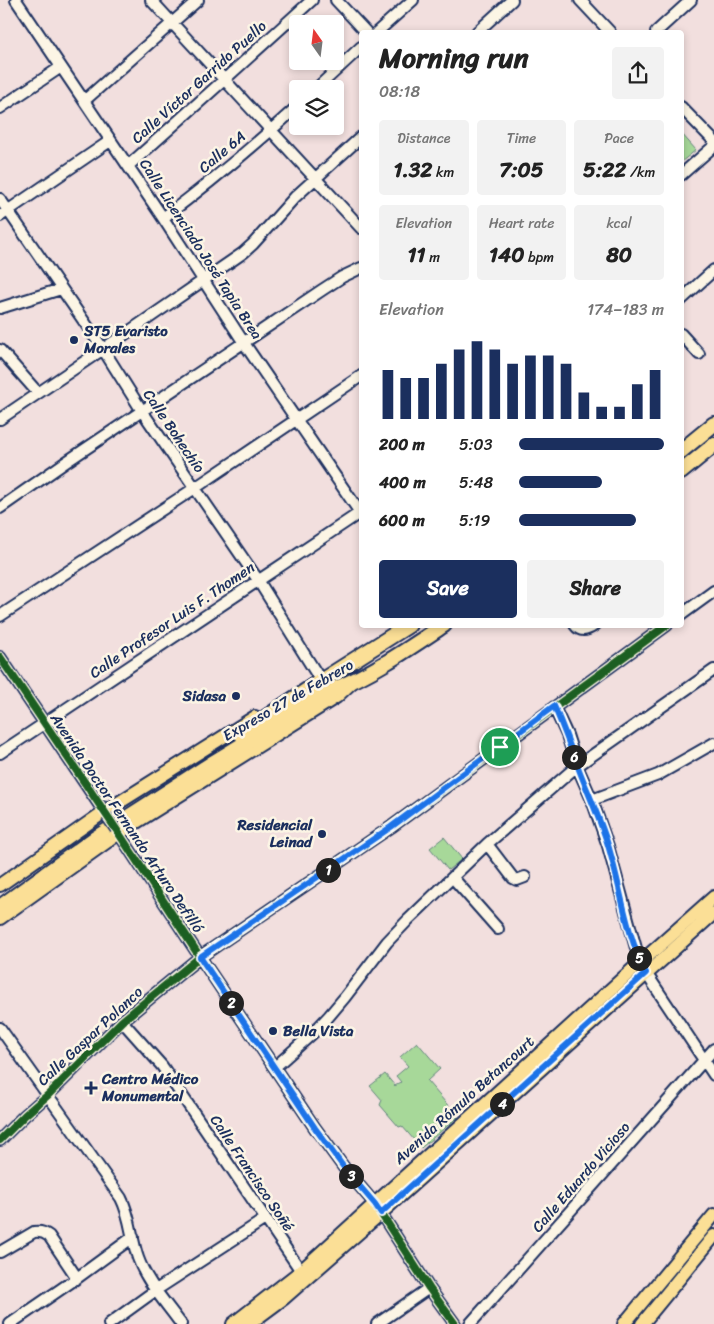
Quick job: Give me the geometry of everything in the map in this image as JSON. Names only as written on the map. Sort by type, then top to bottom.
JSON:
[{"type":"highway","points":[[684,449],[714,424]]},
{"type":"highway","points":[[684,470],[714,445]]},
{"type":"highway","name":"Expreso 27 de Febrero","points":[[148,799],[318,683],[404,628]]},
{"type":"highway","name":"Expreso 27 de Febrero","points":[[148,799],[332,690],[353,681],[439,628]]},
{"type":"highway","points":[[0,896],[82,837],[148,799]]},
{"type":"highway","points":[[0,907],[148,799]]},
{"type":"main road","points":[[0,918],[118,831],[336,697],[353,681]]},
{"type":"main road","points":[[0,885],[304,686],[318,683]]},
{"type":"main road","name":"Avenida Rómulo Betancourt","points":[[250,1324],[284,1298],[378,1208],[643,968],[714,898]]},
{"type":"main road","name":"Avenida Rómulo Betancourt","points":[[643,968],[714,913]]},
{"type":"main road","name":"Avenida Rómulo Betancourt","points":[[233,1324],[378,1208]]},
{"type":"main road","points":[[624,1324],[714,1215]]},
{"type":"main road","points":[[642,1324],[714,1236]]},
{"type":"street","name":"Calle Licenciado José Tapia Brea","points":[[16,0],[163,218],[244,343],[359,510]]},
{"type":"street","points":[[152,0],[315,179],[359,223]]},
{"type":"street","points":[[84,101],[198,0]]},
{"type":"street","name":"Calle Víctor Garrido Puello","points":[[128,166],[312,0]]},
{"type":"street","points":[[336,0],[364,30]]},
{"type":"street","points":[[378,30],[413,0]]},
{"type":"street","points":[[479,30],[512,0]]},
{"type":"street","points":[[580,0],[608,30]]},
{"type":"street","points":[[658,30],[691,0]]},
{"type":"street","points":[[325,80],[359,48]]},
{"type":"street","points":[[0,108],[61,67]]},
{"type":"street","points":[[684,110],[714,141]]},
{"type":"street","name":"Calle 6A","points":[[163,218],[188,200],[289,114]]},
{"type":"street","points":[[0,419],[243,253],[295,197],[359,139]]},
{"type":"street","points":[[4,213],[110,141]]},
{"type":"street","points":[[684,172],[714,146]]},
{"type":"street","name":"Calle Bohechío","points":[[0,199],[4,213],[61,288],[103,349],[142,411],[258,580],[318,683]]},
{"type":"street","points":[[0,508],[322,290],[359,269]]},
{"type":"street","points":[[684,297],[714,270]]},
{"type":"street","points":[[0,308],[61,288]]},
{"type":"street","points":[[684,337],[699,354]]},
{"type":"street","points":[[0,350],[38,393]]},
{"type":"street","points":[[0,616],[359,377]]},
{"type":"street","name":"Calle Profesor Luis F. Thomen","points":[[0,753],[359,514]]},
{"type":"street","points":[[684,613],[714,591]]},
{"type":"street","points":[[577,628],[582,630],[591,628]]},
{"type":"street","name":"Calle Gaspar Polanco","points":[[0,1140],[122,1021],[200,957],[391,827],[663,628]]},
{"type":"street","name":"Avenida Doctor Fernando Arturo Defilló","points":[[0,657],[315,1128],[349,1174],[378,1208],[429,1288],[455,1324]]},
{"type":"street","points":[[274,1067],[313,1033],[345,997],[387,942],[487,844],[578,766],[714,670]]},
{"type":"street","points":[[554,706],[592,800],[608,846],[636,952],[643,968],[714,1076]]},
{"type":"street","points":[[592,800],[658,775],[714,743]]},
{"type":"street","points":[[487,844],[513,878],[518,880],[525,877]]},
{"type":"street","points":[[453,878],[498,930]]},
{"type":"street","name":"Calle Francisco Soñé","points":[[122,1021],[162,1066],[301,1271]]},
{"type":"street","points":[[0,1028],[121,1198],[128,1214],[141,1266],[181,1324]]},
{"type":"street","name":"Calle Eduardo Vicioso","points":[[470,1324],[714,1049]]},
{"type":"street","points":[[109,1324],[156,1290],[265,1219]]},
{"type":"street","points":[[0,1252],[34,1232],[45,1232],[77,1278]]},
{"type":"street","points":[[11,1324],[133,1237]]},
{"type":"street","points":[[376,1324],[429,1288]]},
{"type":"green space","points":[[684,136],[696,150],[684,160]]},
{"type":"green space","points":[[444,837],[462,859],[448,870],[430,848]]},
{"type":"green space","points":[[417,1042],[440,1069],[427,1081],[458,1117],[421,1148],[380,1105],[382,1100],[370,1086],[385,1074],[395,1086],[401,1082],[396,1076],[408,1066],[400,1057]]},
{"type":"cycle path","points":[[0,1140],[122,1021],[200,957],[391,827],[663,628]]},
{"type":"cycle path","points":[[0,657],[315,1128],[345,1169],[375,1204],[429,1288],[455,1324]]},
{"type":"place","name":"ST5 Evaristo Morales","points":[[74,340]]},
{"type":"place","name":"Sidasa","points":[[236,696]]},
{"type":"place","name":"Residencial Leinad","points":[[322,834]]},
{"type":"place","name":"Bella Vista","points":[[273,1031]]},
{"type":"place","name":"Centro Médico Monumental","points":[[91,1088]]},
{"type":"route","points":[[554,706],[592,800],[608,846],[636,952],[646,973],[381,1213],[315,1128],[200,957],[391,827],[500,747],[554,706]]}]
